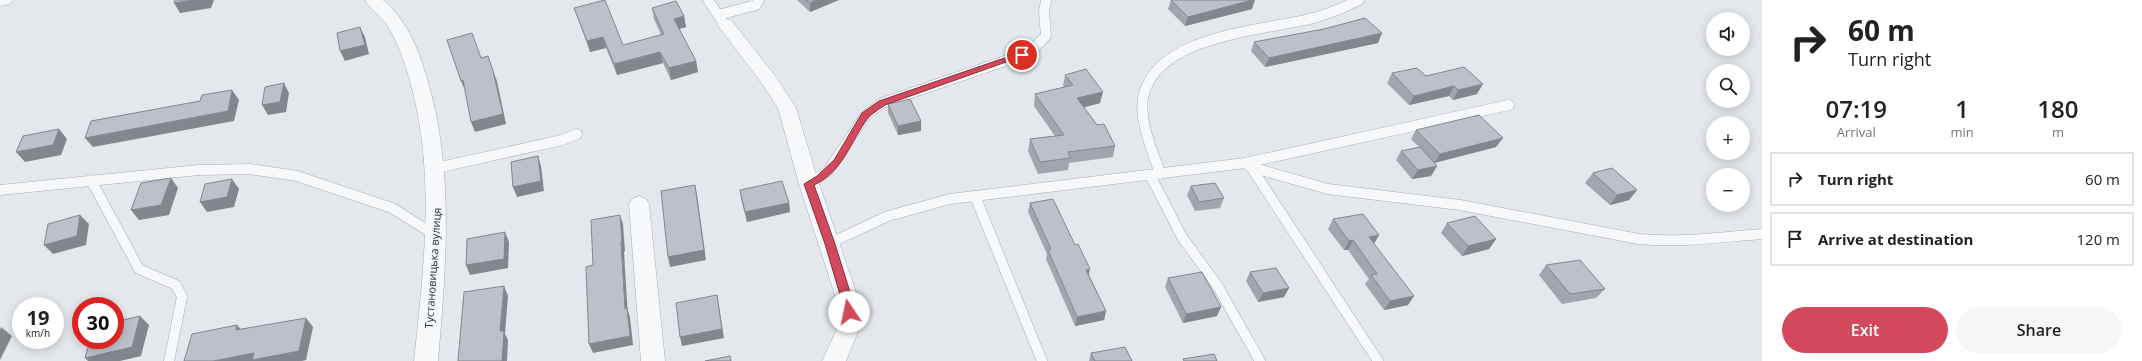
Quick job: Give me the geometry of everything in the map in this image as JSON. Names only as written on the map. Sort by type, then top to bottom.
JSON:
[{"type":"street","name":"Тустановицька вулиця","points":[[373,0],[386,10],[402,32],[421,85],[436,168],[437,236],[426,361]]},
{"type":"street","points":[[722,20],[781,96],[787,108],[809,184],[845,292],[849,312],[848,329],[834,361]]},
{"type":"street","points":[[639,204],[653,361]]},
{"type":"lane","points":[[708,0],[722,20],[756,5],[759,0]]},
{"type":"lane","points":[[809,184],[820,179],[837,162],[865,115],[882,103],[1022,55],[1040,44],[1046,39],[1048,33],[1044,9],[1046,0]]},
{"type":"lane","points":[[1260,361],[1217,285],[1182,237],[1155,174],[1143,98],[1149,78],[1160,66],[1176,54],[1222,36],[1309,19],[1335,12],[1359,0]]},
{"type":"lane","points":[[830,244],[888,216],[950,199],[1155,174],[1248,165],[1509,105]]},
{"type":"lane","points":[[436,168],[562,140],[577,134]]},
{"type":"lane","points":[[1248,165],[1328,189],[1473,207],[1639,239],[1662,241],[1690,240],[1762,234]]},
{"type":"lane","points":[[1248,165],[1378,361]]},
{"type":"lane","points":[[0,190],[199,170],[250,169],[297,176],[392,208],[437,236]]},
{"type":"lane","points":[[91,180],[139,269],[176,285],[182,298],[169,361]]},
{"type":"lane","points":[[975,196],[1042,361]]},
{"type":"building","points":[[175,0],[195,0],[174,3]]},
{"type":"building","points":[[605,0],[623,45],[664,34],[652,8],[676,1],[684,16],[674,19],[696,61],[669,68],[660,52],[614,64],[603,37],[587,41],[574,8]]},
{"type":"building","points":[[806,0],[817,0],[810,3]]},
{"type":"building","points":[[1171,0],[1252,0],[1188,17]]},
{"type":"building","points":[[1365,18],[1382,33],[1269,58],[1254,42],[1324,29]]},
{"type":"building","points":[[360,27],[365,45],[340,51],[337,33]]},
{"type":"building","points":[[472,33],[481,58],[488,56],[503,114],[471,122],[463,80],[461,81],[447,40]]},
{"type":"building","points":[[1464,67],[1483,84],[1458,90],[1454,86],[1414,96],[1392,73],[1417,68],[1426,76]]},
{"type":"building","points":[[1086,69],[1103,92],[1077,98],[1097,125],[1104,124],[1115,146],[1068,152],[1070,158],[1040,162],[1030,139],[1064,135],[1035,94],[1073,85],[1065,75]]},
{"type":"building","points":[[284,83],[280,102],[262,105],[265,87]]},
{"type":"building","points":[[232,90],[228,111],[85,138],[91,121],[200,101],[202,95]]},
{"type":"building","points":[[910,99],[921,121],[898,126],[888,104]]},
{"type":"building","points":[[1479,115],[1503,138],[1440,154],[1416,130]]},
{"type":"building","points":[[59,129],[53,145],[16,152],[23,136]]},
{"type":"building","points":[[1420,147],[1437,166],[1418,170],[1401,151]]},
{"type":"building","points":[[538,156],[541,181],[513,187],[511,162]]},
{"type":"building","points":[[1612,168],[1637,190],[1617,195],[1593,173]]},
{"type":"building","points":[[171,178],[161,205],[131,210],[141,183]]},
{"type":"building","points":[[232,179],[227,197],[200,202],[205,184]]},
{"type":"building","points":[[782,181],[789,203],[745,212],[740,190]]},
{"type":"building","points":[[1215,183],[1224,198],[1199,202],[1191,186]]},
{"type":"building","points":[[695,185],[704,250],[668,257],[661,191]]},
{"type":"building","points":[[1053,199],[1075,245],[1078,244],[1090,269],[1086,270],[1106,311],[1077,317],[1048,250],[1051,249],[1030,203]]},
{"type":"building","points":[[1363,214],[1379,235],[1369,237],[1414,296],[1390,301],[1371,275],[1377,274],[1353,240],[1349,241],[1333,219]]},
{"type":"building","points":[[80,215],[77,236],[44,245],[48,224]]},
{"type":"building","points":[[620,215],[625,309],[627,308],[630,336],[589,344],[586,267],[593,265],[591,220]]},
{"type":"building","points":[[1475,216],[1496,239],[1468,246],[1447,223]]},
{"type":"building","points":[[505,232],[504,259],[466,265],[467,239]]},
{"type":"building","points":[[1580,260],[1605,289],[1570,294],[1546,265]]},
{"type":"building","points":[[1276,268],[1289,288],[1263,293],[1250,272]]},
{"type":"building","points":[[1202,272],[1221,307],[1186,314],[1168,278]]},
{"type":"building","points":[[504,286],[500,331],[504,331],[502,361],[458,361],[464,292]]},
{"type":"building","points":[[717,295],[722,329],[680,337],[676,303]]},
{"type":"building","points":[[140,316],[132,347],[124,349],[124,320]]},
{"type":"building","points":[[306,318],[299,351],[252,360],[254,353],[213,361],[184,361],[192,334],[237,325],[236,330]]},
{"type":"building","points":[[1125,347],[1132,361],[1095,361],[1091,353]]},
{"type":"building","points":[[88,349],[123,349],[85,358]]},
{"type":"building","points":[[1214,354],[1217,361],[1184,361],[1183,359]]},
{"type":"building","points":[[730,356],[731,361],[705,361]]},
{"type":"route","points":[[849,312],[845,292],[809,184],[820,179],[837,162],[865,115],[882,103],[1022,55]]}]
